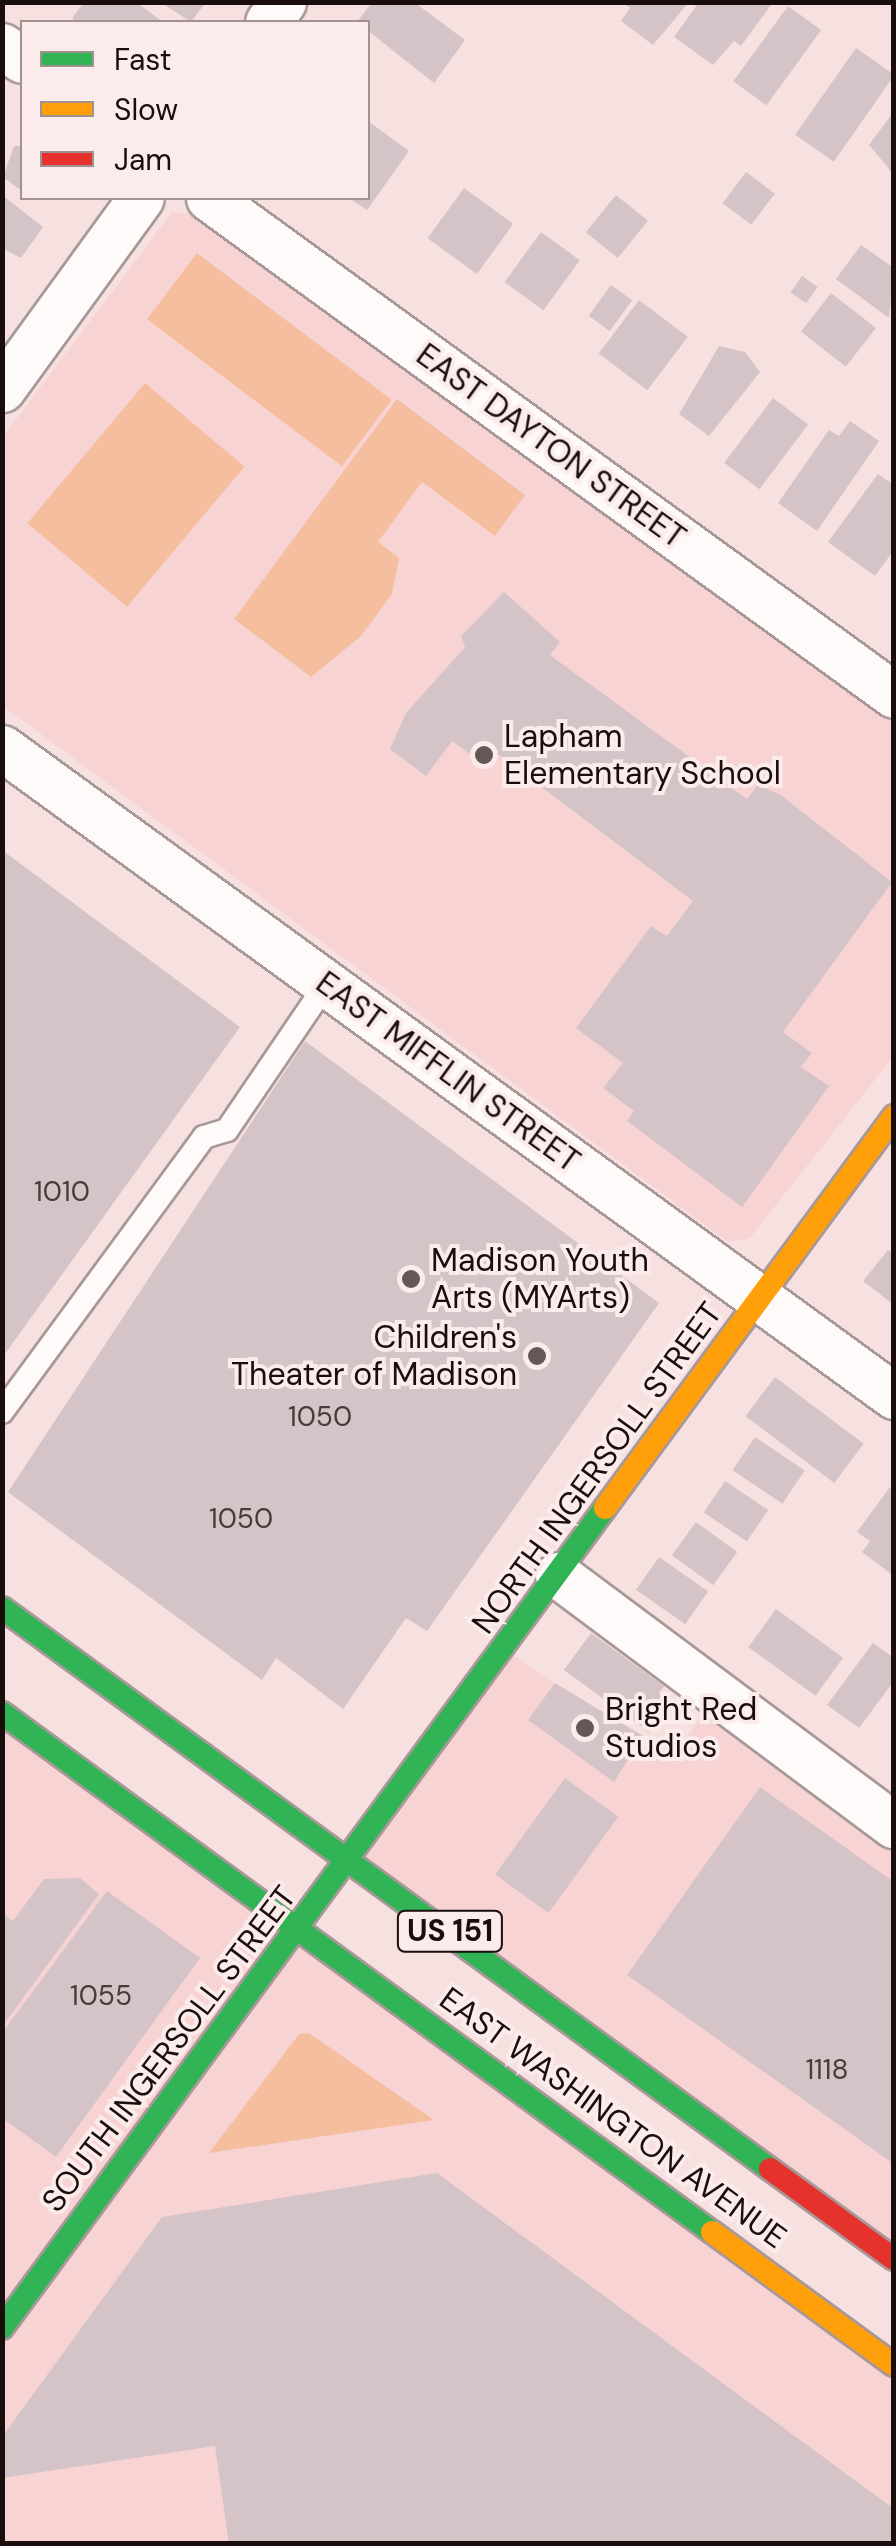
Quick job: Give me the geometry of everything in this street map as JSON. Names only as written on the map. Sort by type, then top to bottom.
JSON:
[{"type":"main road","name":"NORTH INGERSOLL STREET","points":[[352,1858],[894,1116]]},
{"type":"main road","name":"EAST WASHINGTON AVENUE","points":[[2,1608],[352,1858],[894,2259]]},
{"type":"main road","name":"EAST WASHINGTON AVENUE","points":[[2,1712],[894,2366]]},
{"type":"main road","name":"SOUTH INGERSOLL STREET","points":[[2,2328],[352,1858]]},
{"type":"street","points":[[2,388],[140,200]]},
{"type":"street","name":"EAST DAYTON STREET","points":[[212,200],[894,695]]},
{"type":"street","name":"EAST MIFFLIN STREET","points":[[2,748],[894,1396]]},
{"type":"street","points":[[558,1575],[894,1825]]},
{"type":"lane","points":[[2,1412],[204,1138],[227,1130],[327,984]]},
{"type":"shaded area","name":"Lapham Elementary School","points":[[172,212],[200,215],[893,724],[893,1057],[749,1239],[728,1242],[3,706],[3,437]]},
{"type":"shaded area","points":[[197,253],[392,400],[342,466],[147,319]]},
{"type":"shaded area","points":[[145,383],[245,467],[127,607],[27,523]]},
{"type":"shaded area","points":[[397,399],[525,495],[495,536],[422,482],[378,542],[399,558],[392,594],[361,636],[311,677],[234,619]]},
{"type":"shaded area","points":[[505,1649],[668,1763],[718,1694],[893,1825],[893,2259],[352,1858]]},
{"type":"shaded area","points":[[2,1712],[893,2366],[893,2543],[3,2543]]},
{"type":"shaded area","points":[[309,2033],[434,2120],[209,2153],[299,2034]]},
{"type":"building","points":[[84,2],[136,2],[160,20],[75,20],[72,18]]},
{"type":"building","points":[[160,2],[206,2],[192,20]]},
{"type":"building","points":[[372,2],[414,2],[465,40],[434,83],[370,32],[370,20],[358,20]]},
{"type":"building","points":[[622,2],[689,2],[653,45],[621,21],[630,8]]},
{"type":"building","points":[[699,2],[771,5],[741,46],[734,41],[713,65],[674,37]]},
{"type":"building","points":[[788,6],[821,30],[767,105],[733,81]]},
{"type":"building","points":[[856,48],[894,76],[834,162],[795,135]]},
{"type":"building","points":[[894,111],[894,175],[869,145]]},
{"type":"building","points":[[370,122],[409,151],[367,210],[352,200],[370,200]]},
{"type":"building","points":[[14,146],[20,146],[20,190],[3,177]]},
{"type":"building","points":[[746,172],[775,194],[751,225],[723,203]]},
{"type":"building","points":[[464,188],[513,224],[477,274],[428,238]]},
{"type":"building","points":[[2,195],[43,227],[21,258],[2,248]]},
{"type":"building","points":[[616,195],[648,221],[618,258],[586,232]]},
{"type":"building","points":[[541,232],[580,260],[543,310],[505,282]]},
{"type":"building","points":[[861,245],[894,268],[889,318],[836,279]]},
{"type":"building","points":[[802,276],[818,287],[806,303],[791,292]]},
{"type":"building","points":[[611,285],[632,300],[610,331],[589,316]]},
{"type":"building","points":[[831,293],[876,328],[846,367],[801,332]]},
{"type":"building","points":[[639,300],[688,337],[647,390],[599,354]]},
{"type":"building","points":[[719,346],[745,352],[760,372],[709,436],[679,414]]},
{"type":"building","points":[[773,398],[808,424],[759,489],[724,463]]},
{"type":"building","points":[[850,421],[879,441],[817,531],[778,503],[829,430],[839,436]]},
{"type":"building","points":[[878,474],[894,485],[894,550],[875,576],[828,542]]},
{"type":"building","points":[[504,592],[560,642],[550,655],[747,799],[758,784],[782,796],[892,882],[783,1032],[812,1053],[801,1067],[829,1086],[742,1207],[627,1121],[634,1111],[603,1088],[623,1063],[576,1028],[651,926],[667,936],[693,901],[487,746],[477,759],[452,741],[426,776],[390,749],[406,713],[465,647],[461,636]]},
{"type":"building","points":[[2,850],[240,1027],[2,1358]]},
{"type":"building","points":[[305,1041],[659,1303],[427,1631],[406,1618],[343,1709],[276,1658],[262,1680],[8,1492]]},
{"type":"building","points":[[888,1250],[894,1254],[894,1305],[863,1281]]},
{"type":"building","points":[[775,1377],[864,1444],[834,1483],[746,1416]]},
{"type":"building","points":[[755,1437],[805,1471],[782,1504],[733,1470]]},
{"type":"building","points":[[725,1481],[768,1510],[747,1542],[704,1513]]},
{"type":"building","points":[[890,1487],[894,1490],[894,1576],[862,1552],[870,1541],[857,1532]]},
{"type":"building","points":[[696,1522],[737,1552],[713,1585],[672,1555]]},
{"type":"building","points":[[659,1557],[708,1591],[685,1624],[636,1590]]},
{"type":"building","points":[[776,1609],[843,1658],[816,1696],[748,1647]]},
{"type":"building","points":[[591,1633],[664,1686],[659,1693],[671,1702],[649,1732],[564,1670]]},
{"type":"building","points":[[873,1643],[894,1658],[894,1681],[859,1728],[827,1705]]},
{"type":"building","name":"Bright Red Studios","points":[[555,1683],[643,1736],[614,1782],[528,1720]]},
{"type":"building","points":[[565,1778],[618,1817],[548,1913],[495,1874]]},
{"type":"building","points":[[760,1787],[894,1882],[894,2164],[627,1975]]},
{"type":"building","points":[[80,1878],[99,1894],[2,2027],[2,1913],[13,1921],[44,1879]]},
{"type":"building","points":[[107,1891],[200,1958],[56,2157],[2,2118],[2,2033]]},
{"type":"building","points":[[437,2173],[894,2509],[894,2544],[229,2544],[215,2446],[2,2478],[2,2437],[162,2217]]},
{"type":"traffic: fast","points":[[2,2328],[605,1508]]},
{"type":"traffic: fast","points":[[2,1608],[770,2169]]},
{"type":"traffic: fast","points":[[2,1713],[712,2232]]},
{"type":"traffic: slow","points":[[605,1508],[894,1116]]},
{"type":"traffic: slow","points":[[712,2232],[894,2365]]},
{"type":"traffic: jam","points":[[770,2169],[894,2259]]},
{"type":"place","name":"Lapham Elementary School","points":[[484,755]]},
{"type":"place","name":"Madison Youth Arts (MYArts)","points":[[411,1279]]},
{"type":"place","name":"Children's Theater of Madison","points":[[537,1356]]},
{"type":"place","name":"Bright Red Studios","points":[[585,1728]]}]
